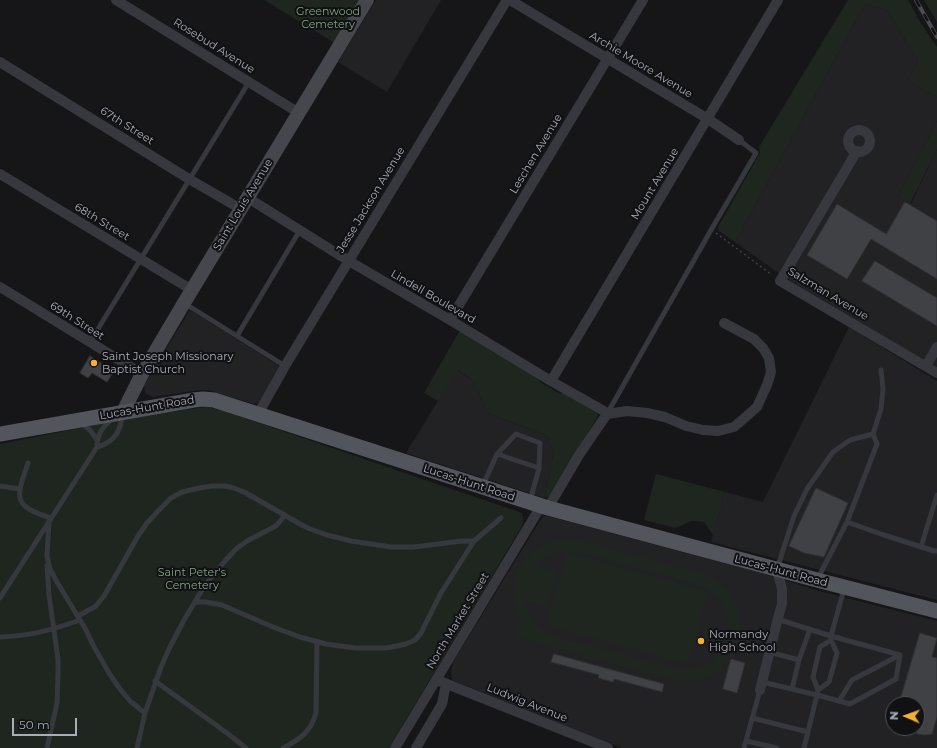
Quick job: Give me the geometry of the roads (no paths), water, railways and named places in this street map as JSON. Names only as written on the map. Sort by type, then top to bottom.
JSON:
[{"type":"main road","name":"Lucas-Hunt Road","points":[[0,434],[194,400],[202,399],[219,402],[540,505],[844,588],[937,611]]},
{"type":"street","name":"Rosebud Avenue","points":[[116,0],[299,113]]},
{"type":"street","name":"Saint Louis Avenue","points":[[122,412],[142,374],[184,303],[367,0]]},
{"type":"street","name":"Jesse Jackson Avenue","points":[[258,414],[285,366],[507,0]]},
{"type":"street","name":"Archie Moore Avenue","points":[[510,0],[708,119],[739,140]]},
{"type":"street","name":"Leschen Avenue","points":[[450,320],[643,0]]},
{"type":"street","name":"Mount Avenue","points":[[551,381],[778,0]]},
{"type":"street","name":"67th Street","points":[[0,62],[189,179],[245,203]]},
{"type":"street","name":"Salzman Avenue","points":[[857,151],[780,281],[937,373]]},
{"type":"street","name":"68th Street","points":[[0,174],[192,290]]},
{"type":"street","name":"Lindell Boulevard","points":[[245,203],[300,230],[349,261],[607,414]]},
{"type":"street","name":"69th Street","points":[[0,287],[142,374]]},
{"type":"street","points":[[607,414],[627,411],[647,413],[665,417],[686,426],[704,430],[718,431],[734,427],[757,407],[771,372],[769,358],[763,348],[754,339],[724,323]]},
{"type":"street","points":[[926,366],[937,347]]},
{"type":"street","name":"North Market Street","points":[[395,748],[442,682],[540,505],[579,455],[607,414]]},
{"type":"street","points":[[761,686],[782,604],[782,589],[777,570]]},
{"type":"street","points":[[416,748],[442,704],[442,682]]},
{"type":"street","name":"Ludwig Avenue","points":[[442,682],[608,748]]},
{"type":"lane","points":[[90,342],[249,82]]},
{"type":"lane","name":"Archie Moore Avenue","points":[[607,414],[756,153],[739,140]]},
{"type":"lane","points":[[237,336],[300,230]]},
{"type":"lane","points":[[184,303],[285,366]]},
{"type":"lane","points":[[817,580],[847,522],[877,444],[873,434],[881,409],[883,389],[881,370]]},
{"type":"lane","points":[[97,440],[103,427],[122,412]]},
{"type":"lane","points":[[0,598],[98,447],[111,441],[117,433],[122,423],[122,412]]},
{"type":"lane","points":[[74,421],[83,424],[90,430],[97,440],[98,447]]},
{"type":"lane","points":[[482,487],[497,454],[516,434],[540,443],[540,505]]},
{"type":"lane","points":[[777,570],[794,516],[807,489],[833,452],[850,440],[873,434]]},
{"type":"lane","points":[[497,454],[539,468]]},
{"type":"lane","points":[[28,463],[20,489],[22,504],[32,511],[50,519]]},
{"type":"lane","points":[[0,486],[20,489]]},
{"type":"lane","points":[[0,637],[33,634],[53,629],[79,618],[96,606],[104,596],[147,523],[171,498],[182,492],[199,488],[225,486],[234,488],[246,493],[310,529],[351,541],[391,547],[414,547],[474,541]]},
{"type":"lane","points":[[921,547],[937,495]]},
{"type":"lane","points":[[136,748],[155,681],[169,649],[205,585],[236,549],[247,541],[277,525],[284,515]]},
{"type":"lane","points":[[195,602],[206,602],[222,606],[280,629],[326,644],[355,648],[385,648],[406,644],[415,640],[421,633],[441,593],[474,541],[501,518]]},
{"type":"lane","points":[[48,748],[57,703],[58,659],[47,573],[48,531],[50,519]]},
{"type":"lane","points":[[847,522],[921,547],[934,551],[937,550]]},
{"type":"lane","points":[[47,556],[50,569],[109,673],[120,689],[145,713]]},
{"type":"lane","points":[[817,693],[829,682],[837,653],[831,638],[844,588]]},
{"type":"lane","points":[[777,619],[810,629],[831,638],[900,655]]},
{"type":"lane","points":[[792,690],[799,660],[810,629]]},
{"type":"lane","points":[[804,748],[817,693],[813,677],[820,646],[831,638]]},
{"type":"lane","points":[[283,748],[303,735],[314,721],[316,713],[317,642]]},
{"type":"lane","points":[[769,652],[799,660]]},
{"type":"lane","points":[[744,748],[761,686],[817,693],[850,704],[896,679],[900,655]]},
{"type":"lane","points":[[839,701],[852,680],[900,655]]},
{"type":"lane","points":[[155,681],[246,748]]},
{"type":"lane","points":[[752,718],[808,732]]},
{"type":"lane","points":[[746,741],[777,748]]},
{"type":"railway","points":[[916,0],[937,37]]},
{"type":"place","name":"Saint Joseph Missionary Baptist Church","points":[[94,363]]},
{"type":"place","name":"Normandy High School","points":[[701,641]]},
{"type":"park label","name":"Greenwood Cemetery","points":[[328,18]]},
{"type":"park label","name":"Saint Peter's Cemetery","points":[[192,579]]}]
